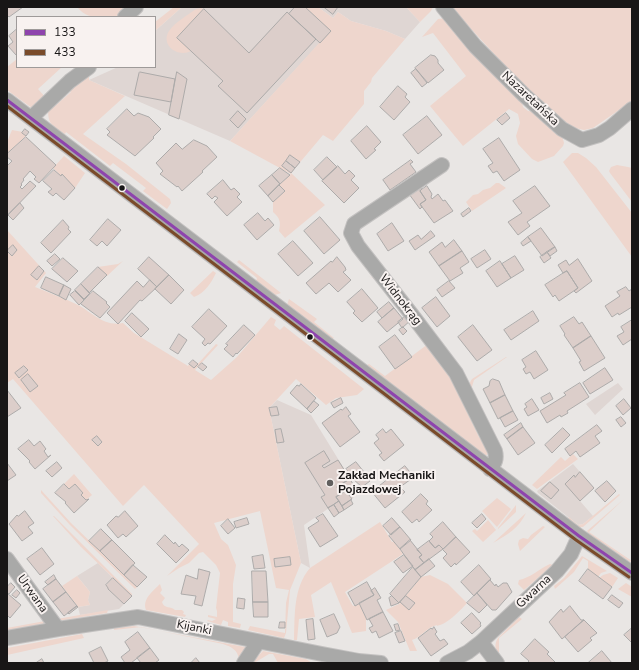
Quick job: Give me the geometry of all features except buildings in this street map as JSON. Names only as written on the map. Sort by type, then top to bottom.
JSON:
[{"type":"street","points":[[126,16],[136,7]]},
{"type":"street","name":"Nazaretańska","points":[[443,7],[475,46],[524,95],[562,128],[582,140],[599,135],[610,128],[632,109]]},
{"type":"street","points":[[31,118],[70,81],[88,68]]},
{"type":"street","points":[[7,100],[490,469],[632,574]]},
{"type":"street","name":"Widnokrąg","points":[[442,165],[354,224],[351,233],[358,246],[456,373],[497,456],[496,461],[490,469]]},
{"type":"street","name":"Gwarna","points":[[481,642],[557,571],[571,554],[579,536]]},
{"type":"street","name":"Urwana","points":[[7,559],[58,629]]},
{"type":"street","name":"Kijanki","points":[[7,638],[138,617],[258,642],[323,658],[381,663]]},
{"type":"street","points":[[244,663],[258,642]]},
{"type":"street","points":[[447,663],[468,652],[481,642],[497,663]]},
{"type":"shaded area","points":[[77,7],[129,7],[119,16],[91,16]]},
{"type":"shaded area","points":[[174,7],[182,7],[156,30],[156,21]]},
{"type":"shaded area","points":[[182,7],[305,7],[331,31],[230,141],[89,80],[116,68],[156,68],[156,30]]},
{"type":"shaded area","points":[[305,7],[318,7],[333,18],[338,12],[351,21],[386,31],[405,39],[372,78],[371,82],[364,91],[364,104],[333,141],[323,135],[291,173],[325,205],[285,238],[279,231],[279,220],[273,212],[273,202],[285,191],[279,185],[291,174],[230,141],[330,31]]},
{"type":"shaded area","points":[[318,7],[406,7],[420,22],[405,39],[386,31],[351,21],[338,12],[333,18]]},
{"type":"shaded area","points":[[406,7],[433,7],[420,22]]},
{"type":"shaded area","points":[[451,7],[632,7],[632,101],[593,128],[584,130],[565,124],[532,95]]},
{"type":"shaded area","points":[[196,9],[204,9],[177,38],[191,51],[181,53],[172,49],[167,41],[169,31],[182,19]]},
{"type":"shaded area","points":[[446,18],[521,97],[523,107],[528,111],[537,112],[562,136],[564,143],[563,146],[554,156],[538,162],[532,159],[518,144],[516,136],[520,123],[518,114],[509,109],[463,146],[430,106],[466,76],[433,33],[422,37],[438,19]]},
{"type":"shaded area","points":[[16,60],[16,68],[61,68],[38,89],[46,98],[32,108],[7,90],[7,67]]},
{"type":"shaded area","points":[[87,76],[89,77],[89,80],[125,96],[83,134],[126,164],[170,199],[171,203],[167,209],[143,191],[146,188],[113,163],[110,166],[66,132],[65,134],[57,129],[50,122],[48,109],[53,105],[55,106],[71,92],[68,90]]},
{"type":"shaded area","points":[[12,130],[23,132],[26,136],[7,154],[7,142]]},
{"type":"shaded area","points":[[572,153],[578,153],[596,167],[632,213],[632,257],[563,162]]},
{"type":"shaded area","points":[[64,156],[85,173],[75,188],[67,181],[68,180],[62,175],[61,176],[53,168]]},
{"type":"shaded area","points":[[617,165],[632,168],[632,202],[609,171],[611,167]]},
{"type":"shaded area","points":[[496,183],[499,183],[506,188],[472,211],[466,202],[473,195],[490,188]]},
{"type":"shaded area","points":[[7,230],[46,273],[35,287],[78,305],[104,321],[116,324],[123,323],[134,333],[188,366],[189,364],[194,368],[216,344],[218,345],[195,370],[211,380],[237,357],[271,317],[276,320],[274,325],[280,330],[284,326],[364,389],[357,395],[336,398],[326,405],[296,379],[269,408],[301,563],[290,590],[286,633],[284,638],[248,630],[250,626],[285,633],[286,603],[289,590],[276,588],[260,511],[214,523],[221,539],[228,545],[236,565],[233,584],[233,622],[241,624],[240,628],[228,626],[228,622],[223,620],[221,625],[207,621],[216,619],[208,617],[208,615],[217,617],[216,608],[220,573],[216,565],[203,552],[199,553],[189,563],[167,576],[199,544],[144,485],[123,506],[13,379],[7,383]]},
{"type":"shaded area","points":[[239,260],[281,293],[275,295],[256,281],[257,278],[237,262]]},
{"type":"shaded area","points":[[123,261],[107,276],[98,267],[118,264]]},
{"type":"shaded area","points":[[213,271],[216,273],[210,284],[201,293],[194,297],[190,293]]},
{"type":"shaded area","points":[[368,276],[381,281],[443,362],[466,406],[466,410],[479,437],[489,451],[487,455],[484,455],[367,365],[369,364],[385,376],[428,344],[381,282]]},
{"type":"shaded area","points":[[289,299],[317,319],[314,322],[334,338],[332,339],[287,305]]},
{"type":"shaded area","points":[[506,357],[474,380],[471,390],[469,384],[472,379]]},
{"type":"shaded area","points":[[618,383],[623,389],[595,415],[586,404]]},
{"type":"shaded area","points":[[277,400],[311,415],[359,493],[342,506],[338,502],[304,525],[310,568],[301,563],[269,408]]},
{"type":"shaded area","points":[[573,454],[578,459],[537,489],[532,485],[561,457],[565,461]]},
{"type":"shaded area","points":[[573,464],[594,488],[580,501],[593,516],[583,524],[578,525],[537,491]]},
{"type":"shaded area","points":[[74,474],[92,495],[86,500],[81,495],[83,493],[75,484],[69,489],[64,484]]},
{"type":"shaded area","points":[[41,490],[71,523],[137,587],[135,589],[70,525],[41,493]]},
{"type":"shaded area","points":[[619,494],[620,495],[583,527],[578,527],[567,519],[569,517],[578,525],[583,524]]},
{"type":"shaded area","points":[[497,498],[511,509],[497,527],[482,511]]},
{"type":"shaded area","points":[[624,499],[589,532],[632,561],[630,562],[589,535],[587,531]]},
{"type":"shaded area","points":[[516,505],[516,512],[498,529],[498,528]]},
{"type":"shaded area","points":[[526,513],[516,527],[493,543]]},
{"type":"shaded area","points":[[53,516],[132,594],[132,596],[81,547]]},
{"type":"shaded area","points":[[488,520],[496,530],[483,542],[472,531],[475,529],[477,531]]},
{"type":"shaded area","points":[[380,522],[392,542],[394,541],[403,554],[345,592],[353,606],[359,603],[366,618],[366,631],[352,633],[331,582],[311,595],[315,617],[299,619],[297,640],[294,640],[296,602],[300,584],[304,576],[310,568]]},
{"type":"shaded area","points":[[543,526],[545,527],[520,551],[518,544],[519,540],[523,538],[528,539]]},
{"type":"shaded area","points":[[582,556],[607,571],[601,573],[598,577],[588,569],[588,561],[583,558],[574,572],[555,589],[554,586],[564,578]]},
{"type":"shaded area","points":[[98,563],[113,578],[106,585],[108,589],[124,604],[119,609],[80,615],[78,607],[90,605],[88,600],[90,592],[77,576]]},
{"type":"shaded area","points":[[550,564],[553,565],[524,590],[518,584],[519,580]]},
{"type":"shaded area","points":[[610,573],[618,578],[612,587],[599,578]]},
{"type":"shaded area","points":[[430,575],[448,584],[467,603],[447,622],[431,627],[412,640],[417,651],[410,651],[398,622],[386,610],[399,604],[421,577]]},
{"type":"shaded area","points":[[77,576],[90,592],[88,600],[90,605],[78,607],[62,586]]},
{"type":"shaded area","points":[[626,583],[632,587],[632,597],[618,589]]},
{"type":"shaded area","points":[[160,584],[162,590],[160,593],[165,598],[162,602],[163,604],[166,607],[175,610],[182,610],[184,612],[183,614],[186,615],[185,617],[146,610],[145,606],[147,599],[151,592]]},
{"type":"shaded area","points":[[108,610],[107,613],[58,621],[57,619]]},
{"type":"shaded area","points":[[519,617],[522,619],[499,638],[499,655],[496,647],[498,638]]},
{"type":"shaded area","points":[[45,621],[47,623],[7,631],[7,628]]},
{"type":"shaded area","points":[[134,626],[140,627],[114,630],[114,628]]},
{"type":"shaded area","points":[[159,631],[245,647],[244,656],[239,663],[237,663],[239,660],[234,649],[226,645]]},
{"type":"shaded area","points":[[82,634],[84,638],[7,655],[7,648]]},
{"type":"shaded area","points":[[263,651],[306,659],[312,663],[278,663],[273,654],[269,654],[254,663],[251,663]]},
{"type":"transit line","name":"133","points":[[7,100],[579,536],[632,573]]},
{"type":"transit line","name":"433","points":[[7,106],[576,540],[629,577]]},
{"type":"place","name":"Zakład Mechaniki Pojazdowej","points":[[330,483]]}]
